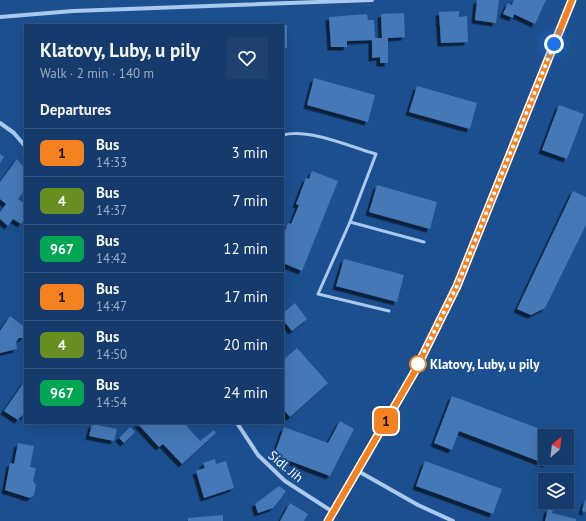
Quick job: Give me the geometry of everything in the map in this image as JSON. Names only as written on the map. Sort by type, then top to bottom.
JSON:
[{"type":"street","points":[[0,17],[72,11],[372,0]]},
{"type":"street","points":[[328,521],[414,373],[457,286],[572,0]]},
{"type":"street","points":[[0,123],[14,133],[24,145]]},
{"type":"street","name":"Sídl. Jih","points":[[238,424],[258,455],[285,481],[334,512]]},
{"type":"street","points":[[358,471],[418,505],[454,521]]},
{"type":"lane","points":[[284,135],[291,133],[310,135],[376,154],[350,222],[318,294],[389,311]]},
{"type":"lane","points":[[350,222],[424,242]]},
{"type":"building","points":[[477,0],[499,0],[496,23],[475,20]]},
{"type":"building","points":[[514,0],[546,0],[535,24],[514,14],[513,18],[503,14],[508,3],[512,5]]},
{"type":"building","points":[[459,11],[459,17],[467,16],[468,42],[441,43],[439,12]]},
{"type":"building","points":[[404,13],[405,37],[388,38],[388,63],[380,63],[380,57],[372,58],[372,40],[347,41],[347,47],[331,47],[329,17],[367,14],[368,20],[374,20],[375,38],[382,38],[381,14]]},
{"type":"building","points":[[284,25],[287,25],[287,48],[284,48]]},
{"type":"building","points":[[314,78],[375,95],[368,122],[307,105]]},
{"type":"building","points":[[417,86],[477,103],[470,129],[409,112]]},
{"type":"building","points":[[559,105],[584,114],[567,159],[542,150]]},
{"type":"building","points":[[0,154],[4,157],[0,163]]},
{"type":"building","points":[[17,159],[24,168],[24,191],[18,199],[24,203],[24,220],[21,224],[13,219],[8,226],[0,219],[0,212],[6,204],[0,199],[0,182]]},
{"type":"building","points":[[312,171],[338,181],[302,271],[284,263],[284,233],[288,223],[291,224],[299,205],[296,204],[306,178],[309,179]]},
{"type":"building","points":[[377,185],[437,202],[430,229],[369,212]]},
{"type":"building","points":[[573,191],[586,197],[586,225],[545,308],[531,315],[517,309]]},
{"type":"building","points":[[344,259],[404,275],[397,302],[336,286]]},
{"type":"building","points":[[295,303],[307,319],[292,331],[284,321],[284,312]]},
{"type":"building","points":[[10,316],[24,326],[24,336],[19,338],[16,342],[17,349],[0,353],[0,331]]},
{"type":"building","points":[[297,348],[328,383],[290,417],[284,410],[284,359]]},
{"type":"building","points":[[24,382],[24,416],[22,415],[18,420],[4,411]]},
{"type":"building","points":[[452,396],[540,429],[538,429],[538,461],[459,431],[452,450],[434,443]]},
{"type":"building","points":[[340,421],[354,429],[330,476],[274,455],[284,427],[328,443]]},
{"type":"building","points":[[92,424],[117,429],[114,441],[89,436]]},
{"type":"building","points":[[138,424],[185,424],[200,441],[214,430],[216,433],[182,464],[163,444],[159,447]]},
{"type":"building","points":[[130,427],[135,432],[124,443],[119,438]]},
{"type":"building","points":[[18,443],[34,446],[30,467],[36,468],[33,481],[36,485],[34,495],[30,498],[5,490],[10,463],[14,464]]},
{"type":"building","points":[[215,459],[216,464],[226,461],[234,488],[204,498],[196,471],[205,468],[203,463]]},
{"type":"building","points":[[425,461],[502,489],[493,514],[416,486]]},
{"type":"building","points":[[279,486],[286,491],[281,498],[273,508],[258,513],[255,504]]},
{"type":"building","points":[[586,498],[586,512],[582,511]]},
{"type":"building","points":[[290,503],[308,514],[304,521],[280,521]]},
{"type":"building","points":[[548,509],[553,510],[552,513],[576,519],[576,521],[545,521]]},
{"type":"building","points":[[223,515],[223,521],[188,521],[188,518]]},
{"type":"bus line","name":"1","points":[[328,521],[414,373],[457,286],[510,158],[572,0]]},
{"type":"place","name":"Klatovy, Luby, u pily","points":[[418,364]]},
{"type":"route","points":[[418,364],[457,286],[510,158],[554,44]]}]
